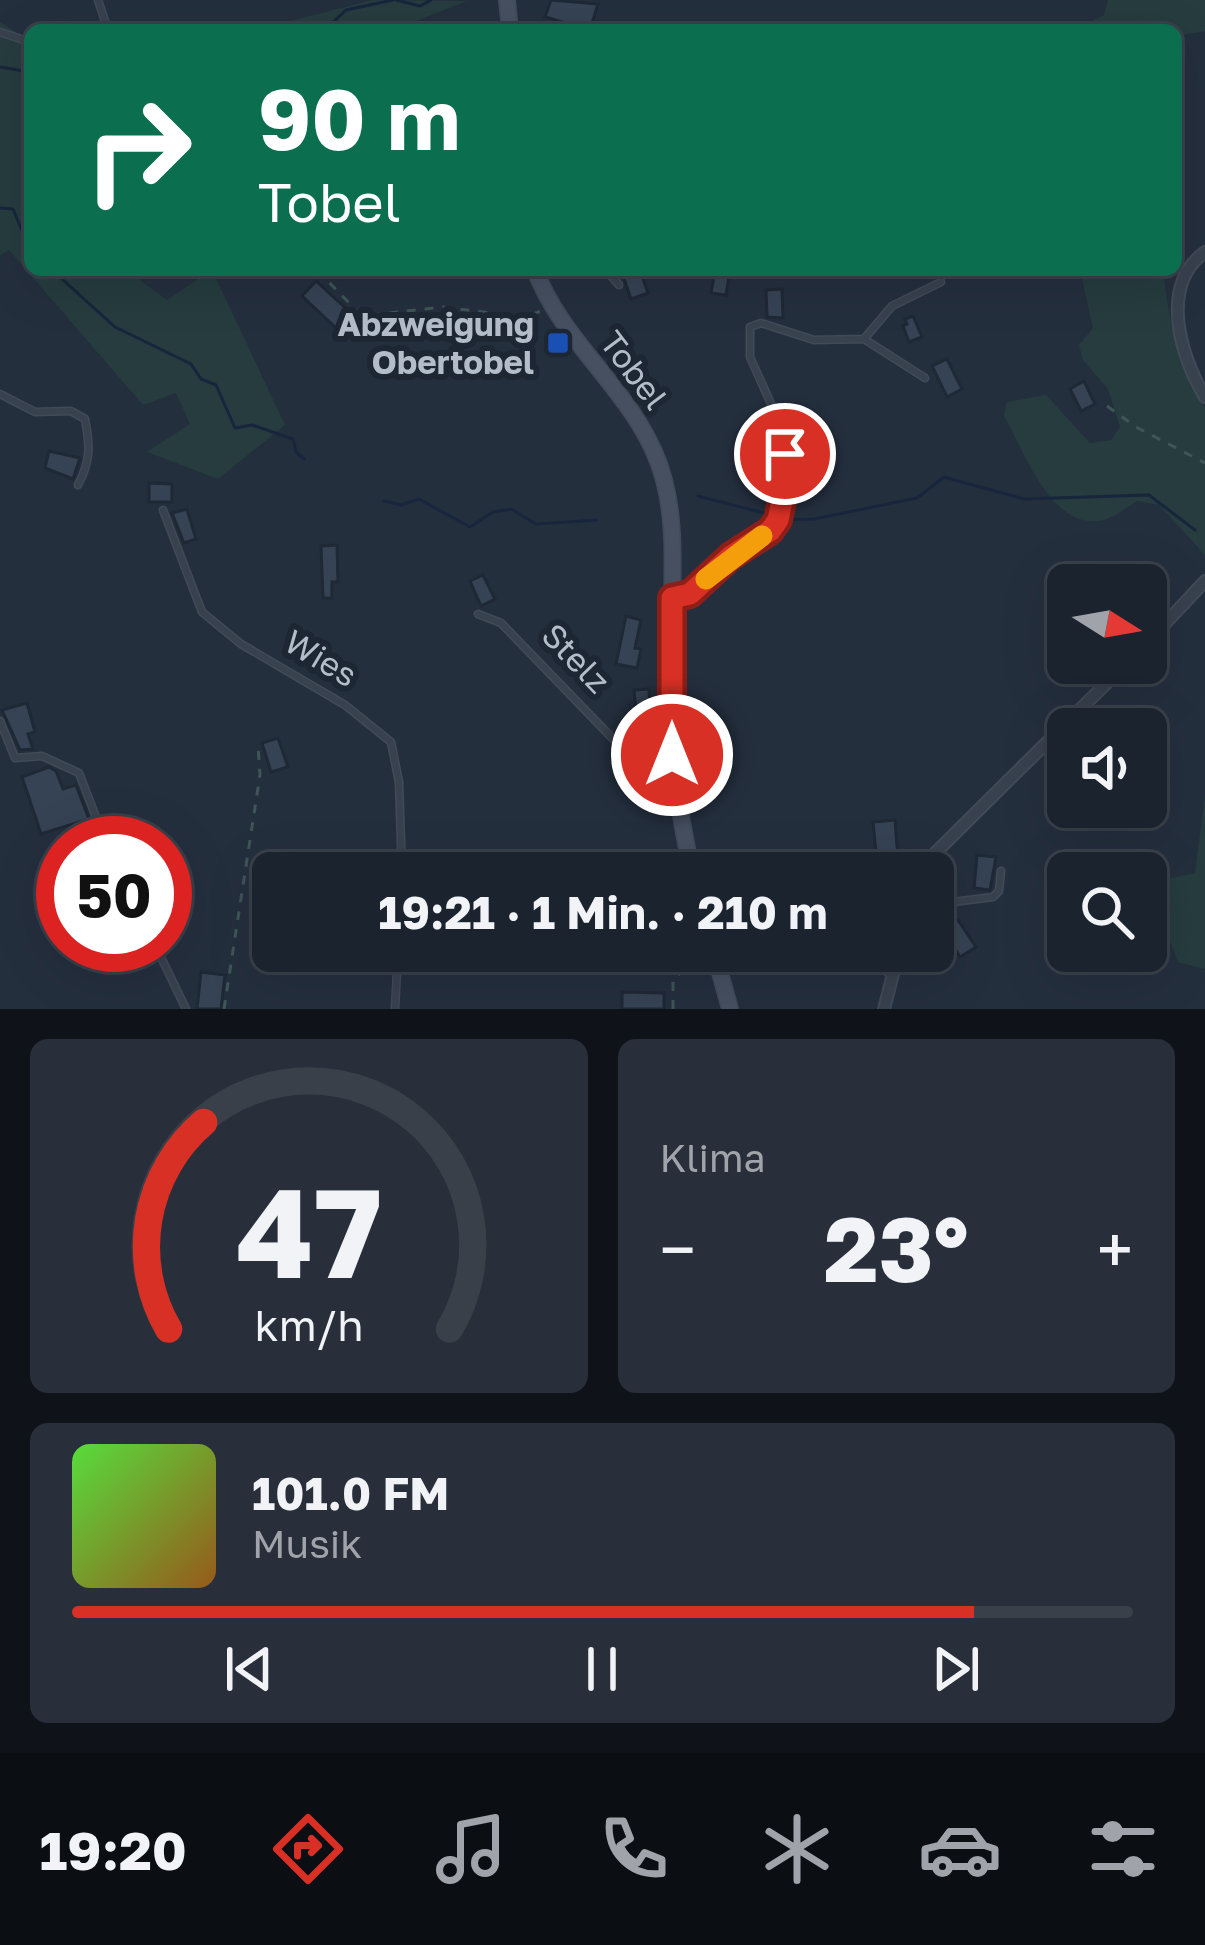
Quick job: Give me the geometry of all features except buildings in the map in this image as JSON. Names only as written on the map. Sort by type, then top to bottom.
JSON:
[{"type":"main road","name":"Tobel","points":[[539,276],[563,327],[629,407],[660,465],[670,512],[672,598]]},
{"type":"main road","points":[[672,598],[672,755],[688,852]]},
{"type":"main road","points":[[720,972],[730,1009]]},
{"type":"street","points":[[1205,252],[1183,273],[1178,314],[1205,397]]},
{"type":"street","points":[[1167,622],[1205,581]]},
{"type":"street","points":[[937,852],[1106,684]]},
{"type":"street","points":[[884,1009],[894,972]]},
{"type":"lane","points":[[611,276],[619,285]]},
{"type":"lane","points":[[863,339],[892,305],[941,282]]},
{"type":"lane","points":[[672,598],[690,594],[778,520],[785,454],[781,425],[750,356],[750,327],[760,323],[814,340],[863,339],[925,378]]},
{"type":"lane","points":[[0,394],[35,412],[71,411],[85,419],[91,446],[78,485]]},
{"type":"lane","name":"Wies","points":[[163,510],[202,612],[241,644],[345,705],[391,742],[399,782],[401,852]]},
{"type":"lane","name":"Stelz","points":[[478,614],[501,623],[617,743],[638,754],[672,755]]},
{"type":"lane","points":[[0,721],[15,758],[42,756],[79,773],[96,816]]},
{"type":"lane","points":[[954,901],[993,897],[999,891],[1000,871]]},
{"type":"lane","points":[[168,972],[186,1009]]},
{"type":"lane","points":[[394,1009],[397,972]]},
{"type":"lane","points":[[886,972],[893,976]]},
{"type":"path","points":[[323,276],[358,312],[371,315],[443,308],[524,316],[542,311],[549,324]]},
{"type":"path","points":[[1107,406],[1205,463]]},
{"type":"path","points":[[224,1009],[260,775],[258,746]]},
{"type":"path","points":[[673,1009],[673,981],[681,972]]},
{"type":"green space","points":[[373,0],[467,1],[409,24],[278,24]]},
{"type":"green space","points":[[1108,0],[1205,0],[1205,31],[1182,35],[1182,24],[1085,24],[1104,15]]},
{"type":"green space","points":[[0,22],[24,37],[24,267],[9,250],[0,255]]},
{"type":"green space","points":[[31,276],[134,276],[167,300],[203,276],[215,276],[285,425],[218,479],[147,452],[190,424],[176,393],[143,405]]},
{"type":"green space","points":[[1081,276],[1164,276],[1176,341],[1205,407],[1205,555],[1159,505],[1137,501],[1103,520],[1069,514],[1042,486],[1004,416],[1007,402],[1046,395],[1090,443],[1111,440],[1120,427],[1108,389],[1083,360],[1079,345],[1093,328]]},
{"type":"green space","points":[[1205,795],[1205,969],[1178,962],[1167,934],[1167,879],[1195,873]]},
{"type":"waterway","points":[[331,24],[346,10],[393,0]]},
{"type":"waterway","points":[[396,0],[420,6],[431,0]]},
{"type":"waterway","points":[[0,67],[24,71]]},
{"type":"waterway","points":[[0,208],[13,209],[24,236]]},
{"type":"waterway","points":[[59,276],[115,327],[191,364],[201,379],[216,385],[235,428],[252,425],[293,439],[296,452],[304,459]]},
{"type":"waterway","points":[[784,520],[814,519],[917,498],[944,477],[1024,499],[1149,495],[1195,530]]},
{"type":"waterway","points":[[698,496],[768,514]]},
{"type":"waterway","points":[[384,501],[401,505],[419,499],[470,527],[493,512],[511,509],[536,524],[597,520]]},
{"type":"slow traffic","points":[[706,579],[762,536]]},
{"type":"place","name":"Abzweigung Obertobel","points":[[558,343]]},
{"type":"route","points":[[672,755],[672,598],[690,594],[731,556],[770,531],[778,520],[783,496],[785,454]]}]
